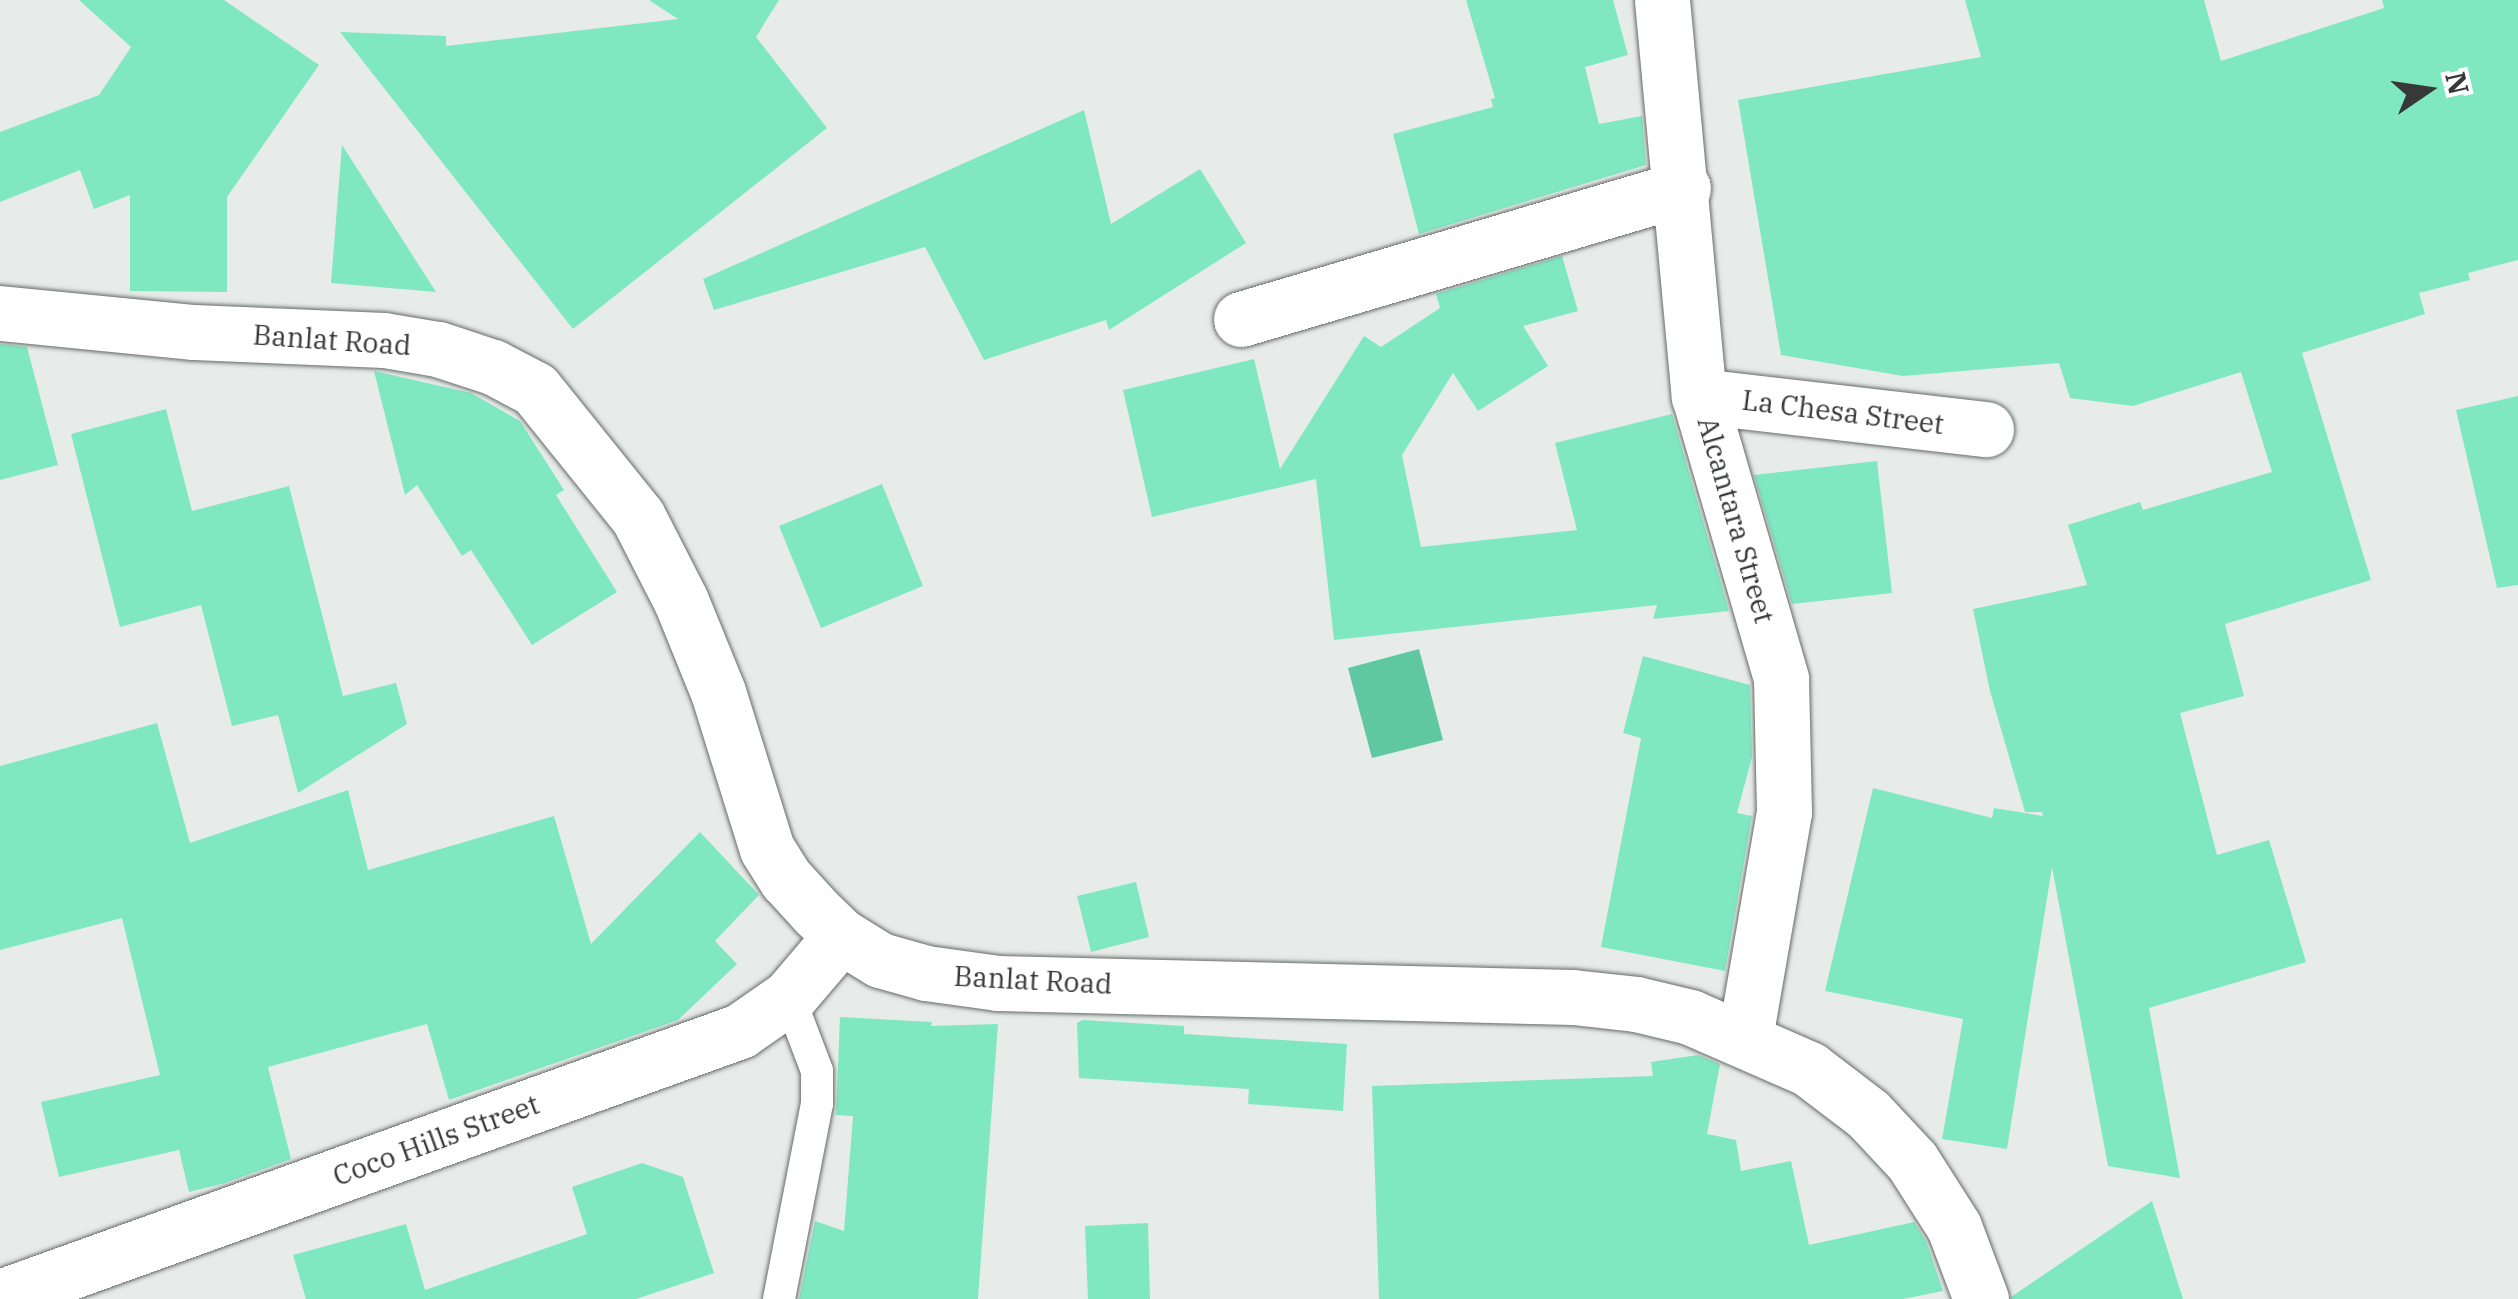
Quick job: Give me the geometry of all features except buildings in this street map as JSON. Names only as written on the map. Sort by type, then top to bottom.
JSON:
[{"type":"street","name":"Alcantara Street","points":[[1662,0],[1683,188],[1699,396],[1781,678],[1784,812],[1744,1037]]},
{"type":"street","points":[[1241,319],[1683,188]]},
{"type":"street","name":"Banlat Road","points":[[0,314],[194,332],[384,340],[438,349],[493,367],[535,389],[638,516],[682,601],[718,692],[767,849],[786,880],[841,936],[880,960],[926,973],[998,983],[1574,997],[1636,1004],[1744,1037],[1809,1069],[1868,1114],[1912,1162],[1954,1228],[1981,1299]]},
{"type":"street","name":"La Chesa Street","points":[[1699,396],[1986,429]]},
{"type":"street","name":"Coco Hills Street","points":[[0,1296],[740,1030],[789,997],[841,936]]},
{"type":"lane","points":[[779,1299],[817,1104],[813,1056],[789,997]]},
{"type":"shaded area","points":[[1419,649],[1443,740],[1372,758],[1348,668]]}]
